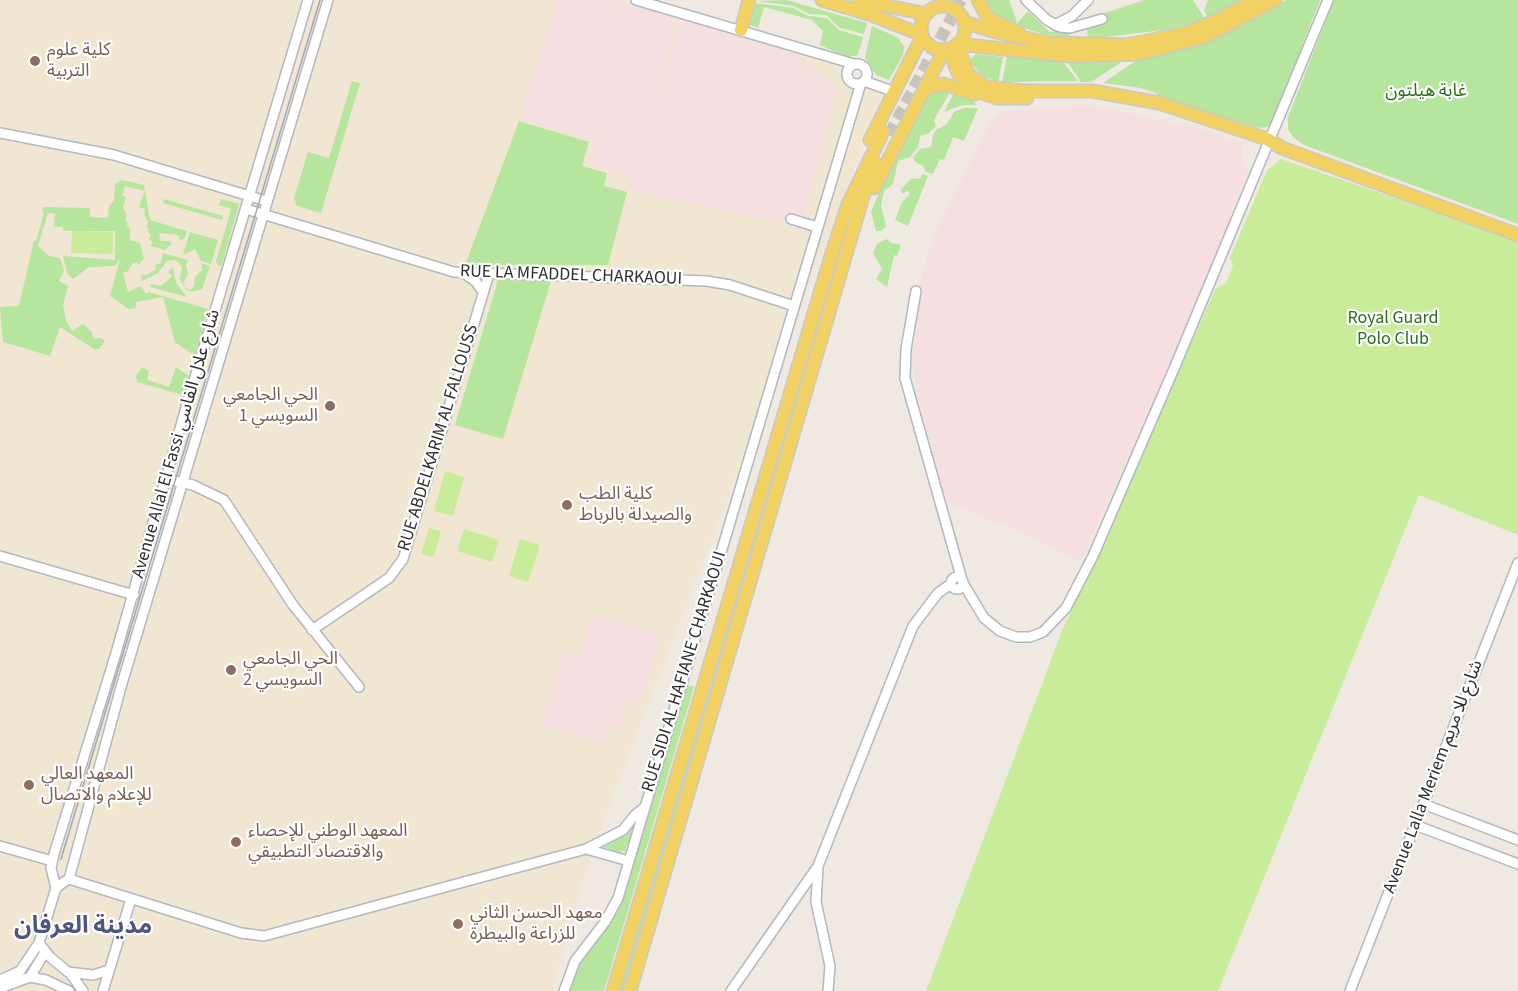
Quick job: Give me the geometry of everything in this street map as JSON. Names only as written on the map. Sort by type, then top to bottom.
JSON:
[{"type":"main road","points":[[741,30],[749,0]]},
{"type":"main road","points":[[822,0],[885,19],[922,36],[933,48],[952,47],[1069,56],[1138,54],[1204,37],[1275,0]]},
{"type":"main road","points":[[859,0],[952,8],[963,20],[1029,40],[1088,46],[1145,42],[1201,27],[1256,0]]},
{"type":"main road","points":[[860,211],[922,92],[952,47],[964,34],[963,20],[971,0]]},
{"type":"main road","points":[[978,0],[988,18],[1029,40]]},
{"type":"main road","points":[[613,991],[856,172],[922,36],[922,22],[935,5]]},
{"type":"main road","points":[[952,47],[962,79],[970,88],[983,94]]},
{"type":"main road","points":[[952,47],[969,75],[986,87],[1023,91],[1092,91],[1137,98],[1181,109],[1518,234]]},
{"type":"main road","points":[[922,92],[932,86],[944,84],[969,93],[1006,98],[1078,98],[1140,105],[1274,145]]},
{"type":"main road","points":[[630,991],[860,211],[886,134],[848,204]]},
{"type":"street","name":"Avenue Allal El Fassi شارع علال الفاسي","points":[[52,865],[308,0]]},
{"type":"street","name":"Avenue Allal El Fassi شارع علال الفاسي","points":[[70,875],[121,687],[328,0]]},
{"type":"street","points":[[636,0],[864,65],[861,80]]},
{"type":"street","points":[[1026,0],[1055,25],[1065,28],[1102,19]]},
{"type":"street","points":[[1055,25],[1076,13],[1088,0]]},
{"type":"street","points":[[916,291],[906,349],[905,378],[957,561],[957,584],[970,597],[984,618],[1000,631],[1016,637],[1030,637],[1043,632],[1066,608],[1113,511],[1274,145],[1328,0]]},
{"type":"street","points":[[1076,13],[1082,25]]},
{"type":"street","points":[[837,59],[847,72],[861,80],[878,84],[895,92]]},
{"type":"street","points":[[847,72],[854,64]]},
{"type":"street","name":"RUE SIDI AL HAFIANE CHARKAOUI","points":[[131,900],[241,933],[264,936],[586,849],[623,830],[645,807],[861,80]]},
{"type":"street","points":[[0,133],[114,155],[266,201]]},
{"type":"street","name":"RUE LA MFADDEL CHARKAOUI","points":[[246,209],[464,273],[707,281],[730,285],[794,306]]},
{"type":"street","points":[[791,219],[817,227]]},
{"type":"street","points":[[464,273],[483,292]]},
{"type":"street","name":"RUE ABDELKARIM AL FALLOUSS","points":[[312,630],[389,578],[400,566],[489,274]]},
{"type":"street","points":[[166,482],[198,489],[224,500],[312,630],[359,687]]},
{"type":"street","points":[[0,556],[134,594]]},
{"type":"street","name":"Avenue Lalla Meriem شارع للا مريم","points":[[1350,991],[1518,563]]},
{"type":"street","points":[[731,991],[818,866],[908,636],[919,615],[935,598],[957,584]]},
{"type":"street","points":[[1423,804],[1518,840]]},
{"type":"street","points":[[564,991],[575,961],[606,922],[614,906],[645,807]]},
{"type":"street","points":[[1415,825],[1518,864]]},
{"type":"street","points":[[0,846],[52,865],[61,874],[70,875],[131,900],[103,991]]},
{"type":"street","points":[[586,849],[629,861]]},
{"type":"street","points":[[25,976],[39,942],[56,888],[52,865]]},
{"type":"street","points":[[818,866],[820,871],[816,902],[830,966],[828,991]]},
{"type":"street","points":[[56,888],[70,875]]},
{"type":"street","points":[[39,942],[45,952],[68,972],[83,991]]},
{"type":"street","points":[[0,988],[25,976],[45,952]]},
{"type":"street","points":[[68,972],[93,975],[109,970]]},
{"type":"street","points":[[0,980],[25,976],[46,980],[69,991]]},
{"type":"shaded area","name":"مدينة العرفان","points":[[0,0],[623,0],[828,61],[864,89],[877,91],[885,97],[866,137],[590,857],[552,991],[0,991]]},
{"type":"shaded area","points":[[558,0],[614,0],[677,19],[651,121],[681,19],[800,56],[837,91],[801,227],[629,190],[633,178],[590,166],[596,140],[519,119]]},
{"type":"shaded area","points":[[1091,105],[1198,128],[1242,143],[1241,155],[1248,170],[1206,283],[1081,562],[1010,528],[947,503],[917,398],[912,355],[920,283],[932,240],[991,122],[1005,111]]},
{"type":"shaded area","points":[[592,614],[661,635],[641,701],[626,702],[618,728],[607,725],[601,743],[540,725],[562,652],[579,656]]},
{"type":"green space","points":[[786,0],[867,23],[864,34],[840,28],[826,15],[809,14],[794,6],[756,1]]},
{"type":"green space","points":[[983,0],[1009,0],[1017,22],[1015,24],[995,17]]},
{"type":"green space","points":[[1144,0],[1193,0],[1205,19],[1172,29],[1088,39],[1087,27],[1107,21],[1105,13]]},
{"type":"green space","points":[[1208,0],[1243,0],[1208,19],[1204,10]]},
{"type":"green space","points":[[1286,0],[1320,0],[1273,121],[1267,127],[1259,128],[1160,98],[1156,93],[1141,88],[1103,83],[1137,60],[1201,45],[1241,26]]},
{"type":"green space","name":"غابة هيلتون","points":[[1334,0],[1518,0],[1518,224],[1304,145],[1293,137],[1288,129],[1288,117]]},
{"type":"green space","points":[[756,3],[793,8],[808,16],[827,18],[839,30],[863,37],[858,55],[848,57],[820,45],[823,31],[812,20],[764,7],[758,28],[750,25]]},
{"type":"green space","points":[[1028,11],[1050,32],[1062,29],[1074,39],[1043,34],[1016,25]]},
{"type":"green space","points":[[872,26],[899,38],[904,47],[903,55],[889,80],[876,75],[865,57]]},
{"type":"green space","points":[[976,54],[1003,57],[998,82],[984,77],[976,69],[970,59]]},
{"type":"green space","points":[[1007,57],[1062,61],[1078,81],[1002,82]]},
{"type":"green space","points":[[1067,61],[1123,61],[1091,82],[1081,82]]},
{"type":"green space","points":[[352,81],[360,83],[321,213],[297,206],[294,198],[308,152],[329,158]]},
{"type":"green space","points":[[944,89],[950,92],[934,120],[936,126],[928,134],[920,136],[918,147],[910,157],[898,161],[893,184],[884,191],[881,206],[886,226],[882,231],[876,231],[871,212],[891,164],[929,93]]},
{"type":"green space","points":[[954,93],[972,100],[977,105],[962,105],[944,112]]},
{"type":"green space","points":[[964,108],[978,108],[964,141],[953,137],[944,160],[940,159],[933,174],[925,172],[924,167],[914,161],[913,157],[920,149],[931,147],[933,135],[937,129],[946,125],[954,112]]},
{"type":"green space","points":[[519,121],[589,142],[582,166],[607,173],[604,186],[627,192],[608,265],[465,265]]},
{"type":"green space","name":"Royal Guard Polo Club","points":[[1281,159],[1518,240],[1518,535],[1419,495],[1218,991],[926,991],[1062,631],[1216,288],[1226,283],[1233,266],[1230,258],[1267,170]]},
{"type":"green space","points":[[923,174],[928,176],[908,226],[895,220],[902,202],[910,194],[908,191],[902,194],[901,189],[912,178],[919,179]]},
{"type":"green space","points":[[122,180],[144,185],[150,220],[187,231],[185,238],[180,241],[178,235],[159,233],[161,241],[170,241],[171,244],[165,250],[151,246],[152,241],[149,240],[151,234],[148,233],[149,228],[146,227],[148,222],[144,214],[145,209],[139,207],[145,191],[125,186],[122,196],[126,197],[123,208],[127,215],[125,221],[128,222],[127,227],[130,228],[130,240],[140,243],[144,259],[138,265],[137,262],[132,264],[128,271],[123,273],[128,292],[140,286],[146,294],[149,292],[208,309],[195,356],[175,342],[163,297],[136,302],[136,308],[129,309],[110,296],[120,259],[115,266],[89,267],[73,279],[67,273],[63,256],[115,260],[115,231],[63,231],[63,227],[54,227],[55,214],[48,213],[38,246],[49,256],[60,258],[64,271],[59,281],[68,286],[63,305],[66,321],[72,331],[83,324],[92,332],[93,339],[101,338],[105,341],[99,349],[94,349],[60,327],[50,356],[3,342],[0,307],[19,306],[34,240],[36,241],[44,212],[42,212],[43,207],[90,208],[90,217],[108,218],[109,206],[114,201],[115,184]]},
{"type":"green space","points":[[164,199],[223,216],[222,220],[163,203]]},
{"type":"green space","points":[[221,199],[239,204],[221,267],[216,262],[231,209],[219,205]]},
{"type":"green space","points":[[72,231],[113,232],[113,254],[71,253]]},
{"type":"green space","points":[[190,232],[218,240],[211,264],[201,261],[195,249],[183,255]]},
{"type":"green space","points":[[887,239],[891,243],[901,245],[897,256],[894,255],[887,287],[876,279],[882,269],[873,253],[877,244]]},
{"type":"green space","points":[[163,253],[188,260],[186,265],[188,274],[183,283],[185,288],[190,290],[194,286],[195,277],[202,270],[201,263],[210,266],[202,289],[192,292],[185,289],[180,279],[182,267],[176,260],[167,261],[158,273],[142,281],[141,275],[147,275],[156,269],[155,265],[161,263]]},
{"type":"green space","points":[[173,268],[176,283],[187,297],[150,287],[151,284],[160,286],[166,282],[172,276],[168,272]]},
{"type":"green space","points":[[498,280],[551,281],[503,439],[455,425]]},
{"type":"green space","points":[[823,301],[828,302],[715,685],[710,683]]},
{"type":"green space","points":[[142,367],[149,371],[147,380],[169,387],[176,367],[189,376],[183,395],[137,382],[136,376]]},
{"type":"green space","points":[[445,471],[464,477],[453,516],[434,511]]},
{"type":"green space","points":[[429,528],[441,531],[434,557],[421,554]]},
{"type":"green space","points":[[464,529],[499,540],[492,562],[457,551]]},
{"type":"green space","points":[[520,539],[540,545],[528,582],[509,576]]},
{"type":"green space","points":[[687,685],[694,687],[604,991],[569,991],[582,959],[609,926],[623,899]]},
{"type":"green space","points":[[707,691],[713,693],[625,991],[619,991]]},
{"type":"green space","points":[[636,822],[625,851],[619,852],[603,847],[626,835]]},
{"type":"tunnel","points":[[889,135],[961,0]]},
{"type":"tram line","points":[[61,859],[320,0]]},
{"type":"place","name":"كلية علوم التربية","points":[[35,61]]},
{"type":"place","name":"الحي الجامعي السويسي 1","points":[[330,406]]},
{"type":"place","name":"كلية الطب والصيدلة بالرباط","points":[[567,505]]},
{"type":"place","name":"الحي الجامعي السويسي 2","points":[[231,670]]},
{"type":"place","name":"المعهد العالي للإعلام والاتصال","points":[[29,785]]},
{"type":"place","name":"المعهد الوطني للإحصاء والاقتصاد التطبيقي","points":[[236,842]]},
{"type":"place","name":"معهد الحسن الثاني للزراعة والبيطرة","points":[[458,924]]},
{"type":"district","name":"مدينة العرفان","points":[[83,928]]}]
